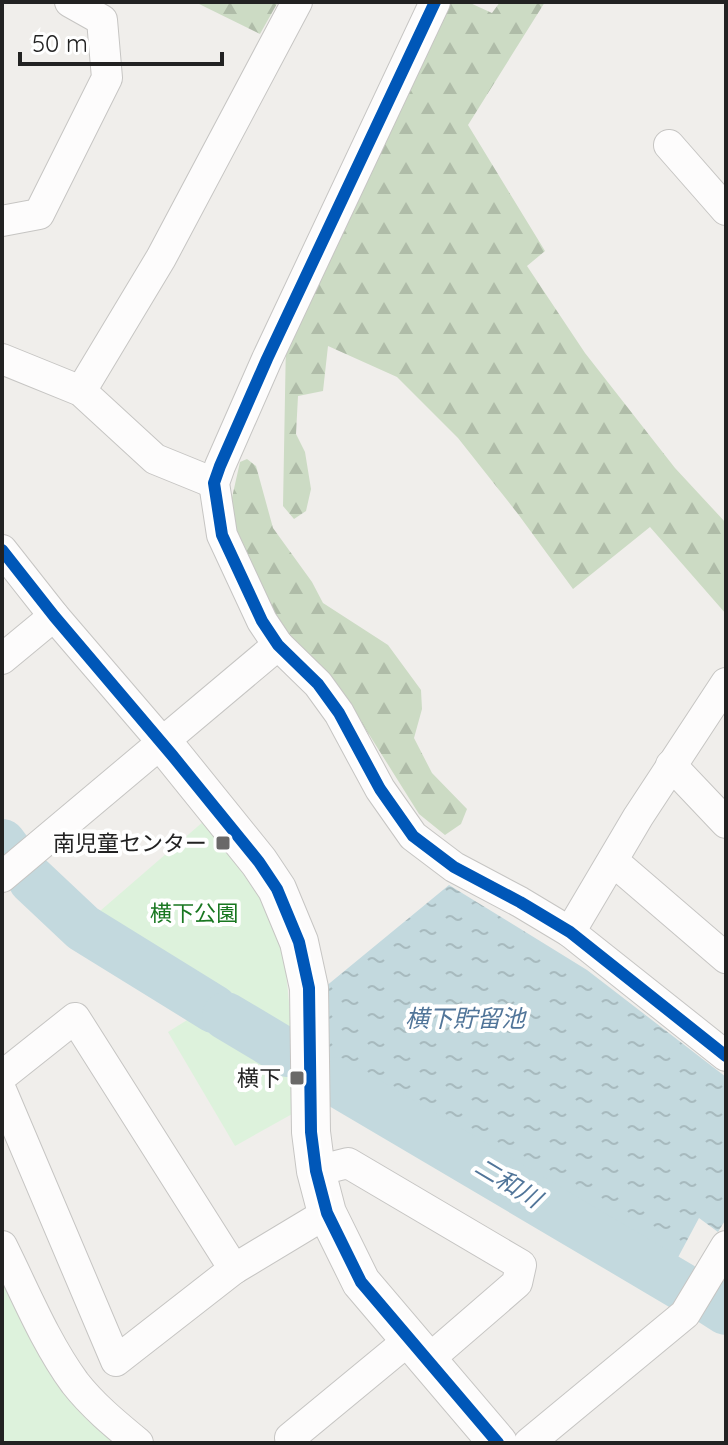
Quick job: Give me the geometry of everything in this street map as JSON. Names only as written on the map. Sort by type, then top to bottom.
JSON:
[{"type":"street","points":[[2,221],[39,214],[107,78],[102,20],[70,2]]},
{"type":"street","points":[[81,391],[161,258],[297,2]]},
{"type":"street","points":[[435,2],[267,359],[214,483],[222,535],[262,621],[278,645],[318,684],[339,713],[380,789],[413,836],[454,867],[570,932],[726,1056]]},
{"type":"street","points":[[669,145],[726,210]]},
{"type":"street","points":[[2,359],[81,391],[155,459],[214,483]]},
{"type":"street","points":[[2,550],[163,743],[259,862],[277,889],[292,920],[306,965],[311,1043],[311,1132],[316,1171],[327,1213],[361,1282],[498,1443]]},
{"type":"street","points":[[2,659],[54,616]]},
{"type":"street","points":[[13,868],[278,645]]},
{"type":"street","points":[[570,932],[671,765],[726,683]]},
{"type":"street","points":[[671,765],[726,823]]},
{"type":"street","points":[[613,861],[726,958]]},
{"type":"street","points":[[2,1076],[75,1018],[234,1269]]},
{"type":"street","points":[[2,1092],[116,1361],[234,1269],[327,1213]]},
{"type":"street","points":[[293,1443],[290,1438],[517,1283],[521,1265],[348,1163],[316,1171]]},
{"type":"street","points":[[2,1246],[57,1356],[76,1384],[102,1414],[138,1443]]},
{"type":"street","points":[[529,1443],[685,1314],[726,1246]]},
{"type":"green space","points":[[195,2],[278,2],[260,34]]},
{"type":"green space","points":[[448,2],[468,2],[492,13],[500,2],[545,2],[468,125],[545,251],[527,266],[585,353],[675,468],[726,523],[726,614],[650,527],[573,589],[458,438],[397,377],[328,346],[323,391],[298,396],[296,434],[305,452],[311,489],[306,511],[294,519],[283,506],[286,340]]},
{"type":"green space","points":[[247,459],[256,466],[273,528],[312,582],[323,603],[388,645],[421,690],[422,709],[414,738],[432,773],[467,809],[461,824],[445,835],[419,814],[350,704],[285,635],[234,531],[231,502],[240,462]]},
{"type":"green space","name":"横下公園","points":[[204,821],[261,898],[284,953],[293,1043],[85,924]]},
{"type":"green space","points":[[200,1012],[292,1068],[294,1113],[235,1146],[168,1032]]},
{"type":"green space","points":[[2,1273],[117,1443],[2,1443]]},
{"type":"water","name":"横下貯留池","points":[[449,885],[587,970],[726,1077],[726,1219],[718,1232],[699,1218],[675,1263],[326,1062],[325,987]]},
{"type":"waterway","name":"二和川","points":[[2,843],[8,851]]},
{"type":"waterway","name":"二和川","points":[[32,880],[83,928],[214,1009]]},
{"type":"waterway","name":"二和川","points":[[226,1016],[288,1053]]},
{"type":"waterway","name":"二和川","points":[[334,1081],[681,1286]]},
{"type":"waterway","name":"二和川","points":[[712,1302],[726,1311]]},
{"type":"cycle path","points":[[435,2],[220,466],[214,483],[222,535],[262,621],[278,645],[318,684],[339,713],[380,789],[413,836],[454,867],[570,932],[726,1056]]},
{"type":"cycle path","points":[[2,550],[259,862],[277,889],[299,942],[309,988],[311,1132],[316,1171],[327,1213],[361,1282],[498,1443]]},
{"type":"place","name":"南児童センター","points":[[223,843]]},
{"type":"place","name":"横下","points":[[297,1078]]}]
